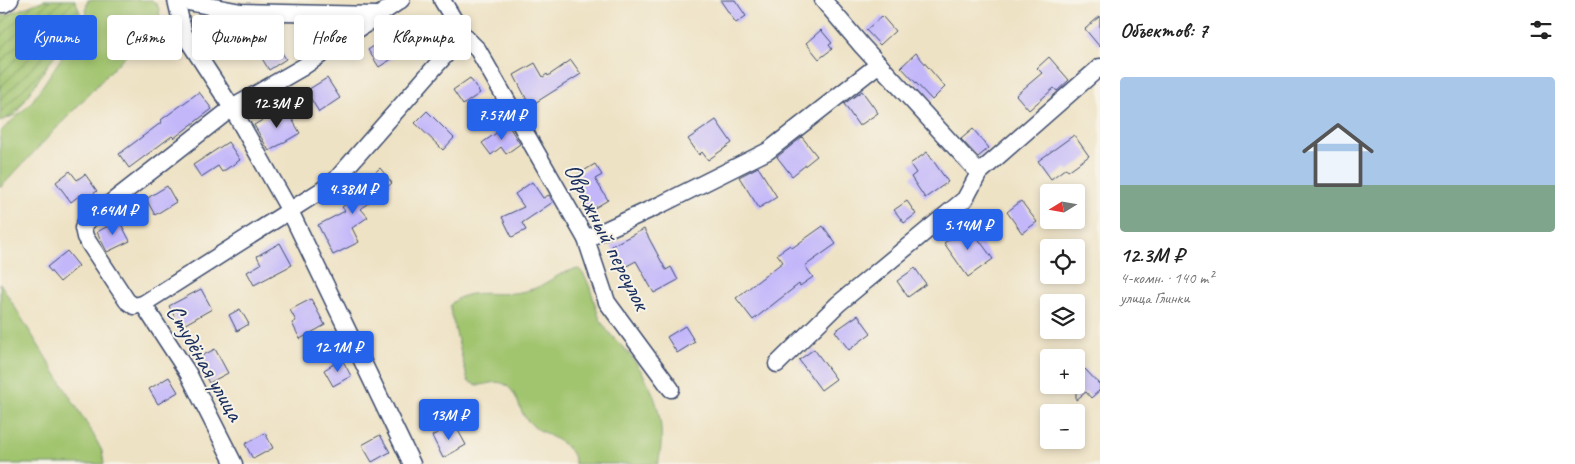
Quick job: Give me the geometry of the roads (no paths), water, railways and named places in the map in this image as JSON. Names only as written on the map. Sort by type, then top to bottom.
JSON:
[{"type":"street","points":[[0,4],[10,0]]},
{"type":"street","points":[[374,16],[241,12],[177,0],[184,34],[232,108],[290,211],[412,464]]},
{"type":"street","points":[[378,15],[401,0]]},
{"type":"street","name":"Овражный переулок","points":[[442,0],[451,15]]},
{"type":"street","points":[[823,0],[979,173]]},
{"type":"street","points":[[232,108],[303,67],[374,18]]},
{"type":"street","name":"Овражный переулок","points":[[471,43],[478,50],[586,239],[607,302],[671,389]]},
{"type":"street","points":[[143,304],[333,183],[441,60]]},
{"type":"street","points":[[586,239],[662,204],[768,151],[879,64]]},
{"type":"street","points":[[777,364],[838,304],[965,199],[979,173],[1100,67]]},
{"type":"street","name":"Студёная улица","points":[[232,108],[86,222],[83,228],[85,237],[127,301],[134,306],[143,304],[188,373],[234,464]]}]
